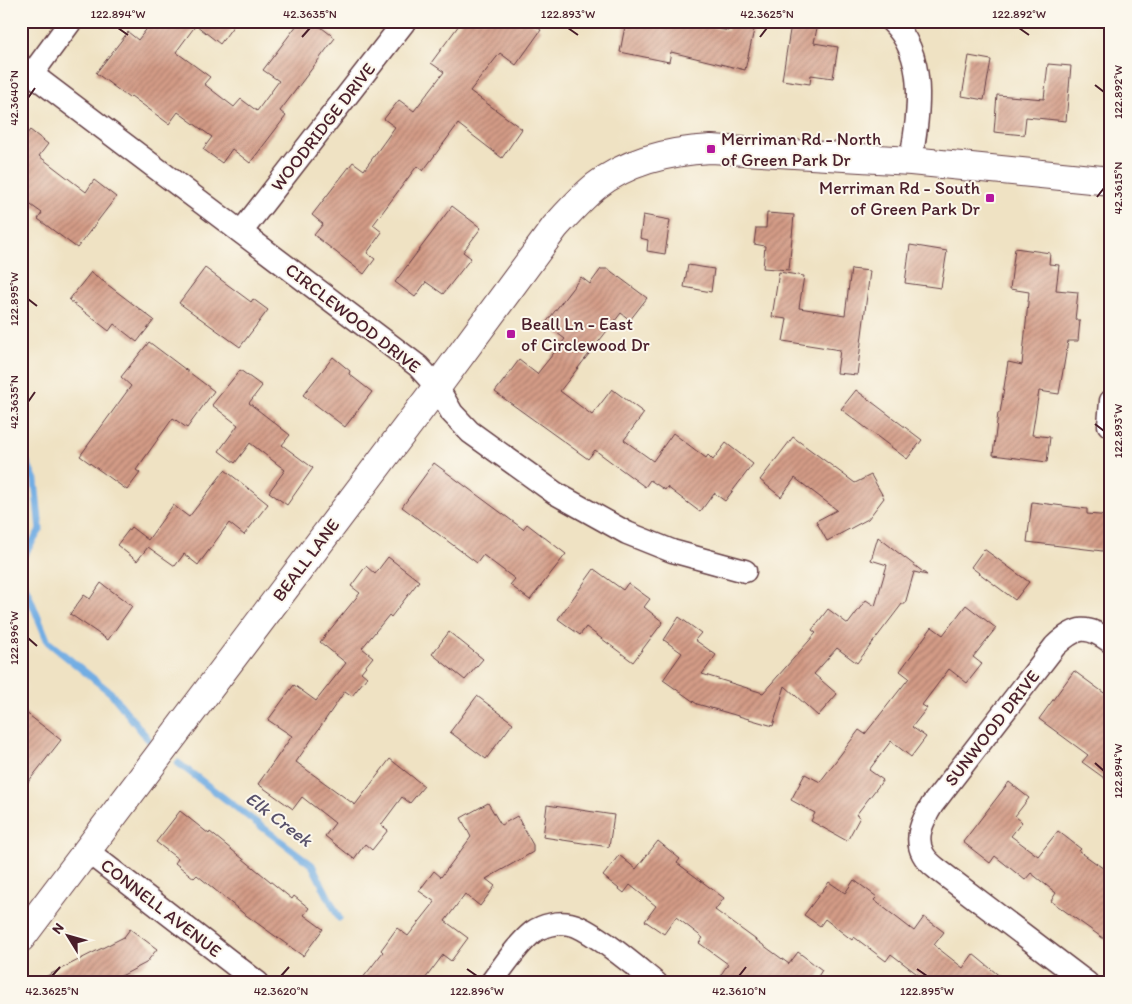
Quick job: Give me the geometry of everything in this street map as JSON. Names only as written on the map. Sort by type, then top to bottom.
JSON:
[{"type":"street","points":[[26,70],[71,21]]},
{"type":"street","name":"WOODRIDGE DRIVE","points":[[241,232],[405,21]]},
{"type":"street","points":[[891,21],[909,46],[917,71],[918,114],[911,161]]},
{"type":"street","name":"CIRCLEWOOD DRIVE","points":[[26,70],[418,366],[437,387],[452,413],[470,432],[555,493],[628,533],[672,552],[745,571]]},
{"type":"street","name":"BEALL LANE","points":[[21,938],[437,387],[555,227],[596,186],[628,168],[656,157],[685,150],[711,149],[911,161],[1111,181]]},
{"type":"street","points":[[1109,425],[1111,401]]},
{"type":"street","name":"SUNWOOD DRIVE","points":[[1087,983],[937,869],[923,854],[918,837],[923,820],[932,805],[1055,646],[1067,634],[1079,629],[1092,630],[1111,642]]},
{"type":"street","name":"CONNELL AVENUE","points":[[87,851],[258,983]]},
{"type":"street","points":[[491,983],[516,950],[534,932],[551,924],[570,924],[592,935],[656,983]]},
{"type":"building","points":[[153,21],[237,21],[220,44],[196,25],[176,52],[210,77],[204,84],[234,107],[241,99],[257,111],[279,81],[263,70],[300,21],[313,21],[335,38],[280,111],[286,116],[250,163],[232,149],[222,163],[203,149],[212,137],[178,112],[169,124],[131,96],[129,98],[96,73],[128,32],[138,40]]},
{"type":"building","points":[[462,21],[529,21],[541,30],[516,65],[500,53],[470,91],[522,129],[502,158],[458,124],[423,171],[417,166],[373,225],[382,232],[367,253],[375,259],[364,274],[314,235],[323,224],[312,215],[353,162],[364,170],[395,127],[384,119],[399,100],[414,111],[444,72],[431,63]]},
{"type":"building","points":[[626,21],[687,21],[728,31],[730,21],[756,21],[745,70],[671,52],[669,62],[620,52]]},
{"type":"building","points":[[791,24],[817,28],[814,43],[838,47],[833,78],[811,75],[810,84],[782,80]]},
{"type":"building","points":[[969,56],[991,60],[984,100],[962,96]]},
{"type":"building","points":[[1048,64],[1071,66],[1066,121],[1026,117],[1024,135],[994,132],[997,95],[1044,99]]},
{"type":"building","points":[[30,130],[48,144],[39,156],[86,192],[94,180],[116,197],[77,248],[38,219],[42,213],[21,198],[21,141]]},
{"type":"building","points":[[452,206],[481,228],[463,252],[471,258],[443,294],[426,282],[415,297],[395,282]]},
{"type":"building","points":[[767,213],[794,215],[789,270],[763,268],[765,246],[754,244],[756,228],[766,228]]},
{"type":"building","points":[[643,215],[670,220],[665,254],[647,251],[648,240],[640,238]]},
{"type":"building","points":[[910,245],[947,251],[941,288],[905,283]]},
{"type":"building","points":[[1015,248],[1050,253],[1049,264],[1059,265],[1056,290],[1078,292],[1075,320],[1080,320],[1078,341],[1068,341],[1059,394],[1039,391],[1032,435],[1050,437],[1047,462],[993,455],[998,413],[1000,413],[1008,362],[1022,365],[1029,292],[1010,289]]},
{"type":"building","points":[[688,265],[714,269],[711,292],[684,287]]},
{"type":"building","points":[[205,268],[251,302],[253,299],[268,310],[240,347],[179,303]]},
{"type":"building","points":[[601,269],[608,269],[647,298],[630,320],[621,313],[560,391],[592,415],[612,389],[644,413],[624,440],[653,461],[673,433],[706,458],[708,455],[713,460],[726,443],[753,464],[725,501],[714,493],[700,512],[667,487],[665,490],[650,480],[645,487],[595,450],[588,459],[495,392],[519,360],[537,374],[565,339],[545,324],[581,277],[590,284]]},
{"type":"building","points":[[851,269],[870,271],[857,375],[837,373],[840,350],[783,341],[787,319],[772,317],[779,272],[804,276],[799,308],[845,315]]},
{"type":"building","points":[[91,272],[154,320],[137,342],[114,324],[109,331],[69,300]]},
{"type":"building","points":[[149,342],[214,391],[187,428],[173,418],[136,470],[140,473],[127,490],[80,456],[131,386],[121,377]]},
{"type":"building","points":[[333,357],[350,371],[349,374],[372,392],[345,427],[303,395]]},
{"type":"building","points":[[240,370],[262,386],[249,403],[290,435],[282,445],[313,468],[287,505],[269,492],[285,470],[250,443],[235,463],[219,451],[238,425],[212,405]]},
{"type":"building","points":[[856,390],[922,440],[907,459],[841,409]]},
{"type":"building","points":[[793,437],[855,483],[871,475],[884,498],[868,519],[827,541],[816,521],[837,510],[795,478],[781,497],[760,480]]},
{"type":"building","points":[[434,463],[523,529],[527,524],[566,554],[530,600],[510,585],[515,579],[483,555],[477,563],[402,507]]},
{"type":"building","points":[[225,470],[268,504],[244,535],[229,523],[198,565],[184,554],[175,566],[148,547],[137,561],[117,545],[131,527],[148,540],[173,505],[189,517]]},
{"type":"building","points":[[1032,502],[1087,509],[1087,514],[1111,516],[1111,552],[1027,542]]},
{"type":"building","points":[[878,537],[927,575],[914,572],[905,604],[902,604],[857,663],[837,648],[814,674],[837,694],[818,716],[785,686],[773,726],[697,704],[663,680],[682,653],[664,640],[679,617],[701,633],[695,640],[716,655],[702,674],[763,693],[816,633],[812,630],[828,609],[848,624],[866,600],[875,606],[887,565],[871,560]]},
{"type":"building","points":[[984,549],[1029,582],[1015,600],[971,567]]},
{"type":"building","points":[[388,557],[419,581],[391,617],[389,615],[362,648],[373,657],[361,672],[367,677],[352,696],[345,691],[296,762],[355,805],[390,759],[424,786],[410,803],[402,797],[381,825],[388,830],[372,850],[365,844],[354,859],[325,836],[335,823],[302,797],[293,809],[258,784],[292,736],[268,720],[294,685],[316,701],[346,663],[320,642],[360,593],[351,586],[366,566],[375,574]]},
{"type":"building","points":[[594,569],[623,590],[628,583],[650,599],[644,607],[663,622],[633,662],[586,627],[580,635],[558,619]]},
{"type":"building","points":[[101,583],[132,606],[108,640],[70,614],[84,595],[90,599]]},
{"type":"building","points":[[966,605],[996,628],[973,657],[982,664],[967,683],[949,669],[922,705],[927,708],[912,727],[926,737],[911,757],[891,741],[869,770],[883,780],[856,815],[860,817],[847,841],[811,821],[815,813],[791,800],[805,774],[820,782],[859,730],[865,734],[909,678],[900,671],[932,627],[943,635]]},
{"type":"building","points":[[449,632],[483,659],[465,680],[432,654]]},
{"type":"building","points":[[1074,671],[1111,698],[1111,783],[1082,762],[1088,755],[1039,719]]},
{"type":"building","points":[[477,696],[513,723],[486,759],[450,732]]},
{"type":"building","points":[[21,709],[61,740],[21,791]]},
{"type":"building","points":[[1009,782],[1029,798],[1015,816],[1022,822],[1011,836],[1038,856],[1058,831],[1081,849],[1079,851],[1111,874],[1111,944],[1051,901],[1056,893],[1031,873],[1025,880],[995,856],[990,863],[963,842]]},
{"type":"building","points":[[488,803],[501,825],[517,816],[533,845],[533,852],[486,879],[495,886],[480,906],[465,894],[445,921],[468,938],[451,961],[443,955],[422,983],[359,983],[383,952],[381,950],[397,928],[408,936],[435,902],[419,891],[434,871],[441,877],[471,837],[461,818]]},
{"type":"building","points":[[547,805],[614,815],[609,847],[543,837]]},
{"type":"building","points":[[180,811],[209,834],[210,832],[292,899],[294,896],[309,908],[304,915],[323,929],[303,956],[243,913],[197,875],[194,878],[175,863],[178,859],[156,842]]},
{"type":"building","points":[[658,841],[680,859],[677,863],[724,898],[715,910],[789,964],[798,952],[822,970],[814,983],[729,983],[720,976],[728,964],[699,943],[703,938],[676,917],[664,934],[645,921],[656,906],[630,885],[624,893],[603,876],[619,855],[636,869]]},
{"type":"building","points":[[854,880],[877,897],[874,900],[914,931],[924,917],[944,932],[934,945],[963,968],[973,954],[1008,983],[929,983],[891,954],[886,961],[854,937],[852,940],[825,919],[820,926],[804,915],[829,882],[845,893]]},
{"type":"building","points":[[130,929],[157,949],[146,963],[108,983],[33,983],[124,937]]},
{"type":"waterway","name":"Elk Creek","points":[[21,449],[35,480],[40,530],[21,560]]},
{"type":"waterway","name":"Elk Creek","points":[[21,576],[48,642],[111,693],[148,739]]},
{"type":"waterway","name":"Elk Creek","points":[[178,763],[312,865],[339,918]]},
{"type":"place","name":"Merriman Rd - North of Green Park Dr","points":[[711,149]]},
{"type":"place","name":"Merriman Rd - South of Green Park Dr","points":[[990,198]]},
{"type":"place","name":"Beall Ln - East of Circlewood Dr","points":[[511,334]]}]
